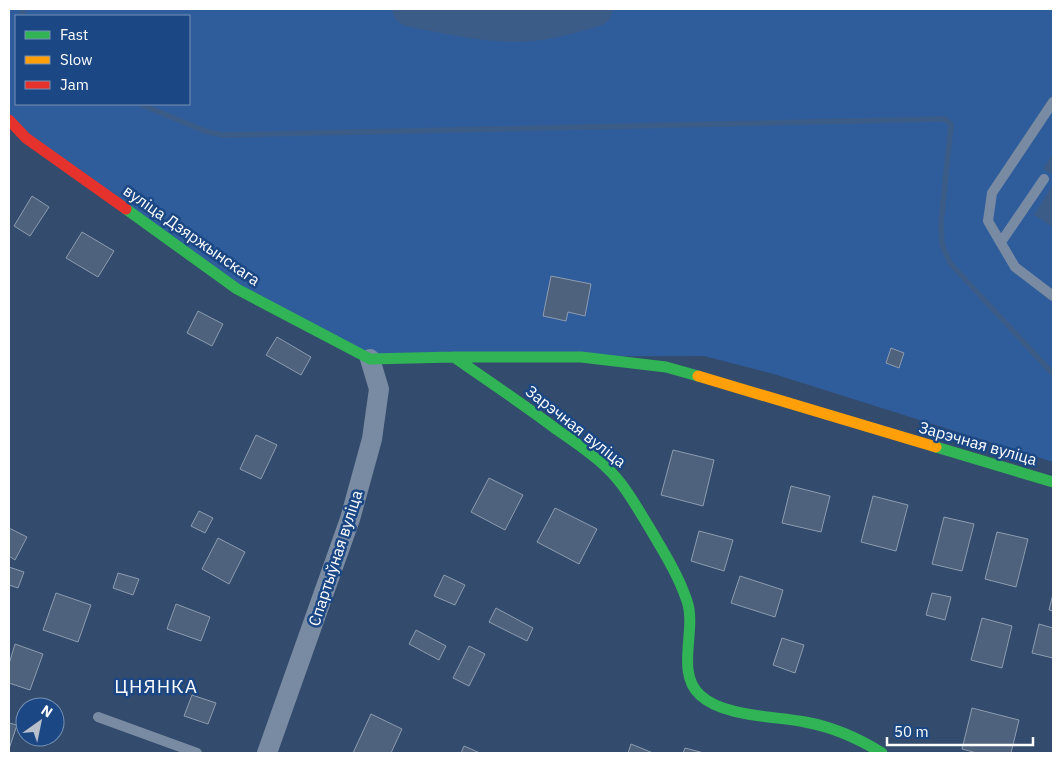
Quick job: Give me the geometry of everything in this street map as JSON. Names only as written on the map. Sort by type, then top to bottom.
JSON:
[{"type":"street","name":"вуліца Дзяржынскага","points":[[9,120],[26,138],[237,289],[370,358]]},
{"type":"street","name":"Зарэчная вуліца","points":[[454,356],[533,411],[592,456],[612,473],[630,494],[675,572],[688,604],[691,625],[687,670],[690,682],[700,695],[712,703],[730,710],[807,722],[834,730],[859,739],[882,753]]},
{"type":"street","name":"Зарэчная вуліца","points":[[370,358],[454,356],[581,357],[666,368],[1053,482]]},
{"type":"street","name":"Спартыўная вуліца","points":[[267,753],[350,519],[372,439],[379,389],[370,358]]},
{"type":"lane","points":[[1053,102],[992,193],[988,221],[1016,267],[1053,296]]},
{"type":"lane","points":[[1001,242],[1044,179]]},
{"type":"lane","points":[[98,717],[197,753]]},
{"type":"shaded area","points":[[9,9],[1053,9],[1053,462],[777,375],[704,356],[370,359],[237,289],[9,120]]},
{"type":"shaded area","points":[[1053,153],[1053,175],[1043,169]]},
{"type":"shaded area","points":[[1053,184],[1053,227],[1034,215]]},
{"type":"building","points":[[32,196],[49,207],[30,236],[14,226]]},
{"type":"building","points":[[82,232],[114,251],[98,277],[66,258]]},
{"type":"building","points":[[551,276],[591,284],[585,316],[568,312],[566,321],[543,316]]},
{"type":"building","points":[[198,311],[223,324],[212,346],[187,333]]},
{"type":"building","points":[[277,337],[311,357],[301,375],[266,355]]},
{"type":"building","points":[[891,348],[904,353],[899,368],[886,363]]},
{"type":"building","points":[[256,435],[277,445],[261,479],[240,469]]},
{"type":"building","points":[[673,450],[714,460],[703,506],[661,495]]},
{"type":"building","points":[[489,478],[523,495],[505,530],[471,512]]},
{"type":"building","points":[[791,486],[830,496],[821,532],[782,523]]},
{"type":"building","points":[[873,496],[908,505],[896,551],[861,542]]},
{"type":"building","points":[[555,508],[597,529],[579,564],[537,542]]},
{"type":"building","points":[[199,511],[213,518],[205,533],[191,526]]},
{"type":"building","points":[[944,517],[974,524],[962,571],[932,564]]},
{"type":"building","points":[[9,528],[27,537],[15,560],[9,556]]},
{"type":"building","points":[[699,531],[733,540],[724,571],[691,561]]},
{"type":"building","points":[[997,532],[1028,539],[1016,587],[985,579]]},
{"type":"building","points":[[218,538],[245,552],[229,584],[202,569]]},
{"type":"building","points":[[9,567],[24,572],[18,588],[9,585]]},
{"type":"building","points":[[118,573],[139,579],[133,595],[113,588]]},
{"type":"building","points":[[444,575],[465,585],[455,605],[434,596]]},
{"type":"building","points":[[740,576],[783,590],[775,617],[731,603]]},
{"type":"building","points":[[56,593],[91,605],[78,642],[43,630]]},
{"type":"building","points":[[932,593],[951,597],[945,620],[926,615]]},
{"type":"building","points":[[1053,594],[1053,611],[1049,610]]},
{"type":"building","points":[[176,604],[210,617],[201,641],[167,629]]},
{"type":"building","points":[[496,608],[533,628],[527,641],[489,622]]},
{"type":"building","points":[[982,618],[1012,626],[1002,668],[971,660]]},
{"type":"building","points":[[1039,624],[1053,628],[1053,658],[1032,653]]},
{"type":"building","points":[[416,630],[446,646],[439,660],[409,644]]},
{"type":"building","points":[[782,638],[804,645],[795,673],[773,665]]},
{"type":"building","points":[[15,644],[43,654],[30,690],[9,683],[9,664]]},
{"type":"building","points":[[469,646],[485,654],[469,686],[453,678]]},
{"type":"building","points":[[192,695],[216,703],[208,724],[184,716]]},
{"type":"building","points":[[972,708],[1019,720],[1011,753],[977,753],[962,749]]},
{"type":"building","points":[[371,714],[402,729],[391,753],[353,753]]},
{"type":"building","points":[[9,723],[15,724],[15,731],[9,749]]},
{"type":"building","points":[[631,744],[653,753],[628,753]]},
{"type":"building","points":[[464,746],[480,753],[461,753]]},
{"type":"building","points":[[685,748],[704,753],[683,753]]},
{"type":"waterway","points":[[21,15],[24,9]]},
{"type":"waterway","points":[[410,9],[467,20],[510,24],[551,21],[595,9]]},
{"type":"waterway","points":[[142,105],[205,131],[223,135],[945,119],[951,125],[941,223],[942,245],[950,263],[1053,374]]},
{"type":"traffic: fast","points":[[126,209],[237,289],[370,359],[581,357],[666,367],[698,376]]},
{"type":"traffic: fast","points":[[454,357],[589,452],[607,468],[625,489],[670,563],[687,601],[690,625],[689,675],[693,686],[700,695],[722,708],[735,712],[805,722],[835,730],[882,753]]},
{"type":"traffic: fast","points":[[936,447],[1053,482]]},
{"type":"traffic: slow","points":[[698,376],[936,447]]},
{"type":"traffic: jam","points":[[9,120],[26,138],[126,209]]},
{"type":"district","name":"ЦНЯНКА","points":[[156,686]]}]
